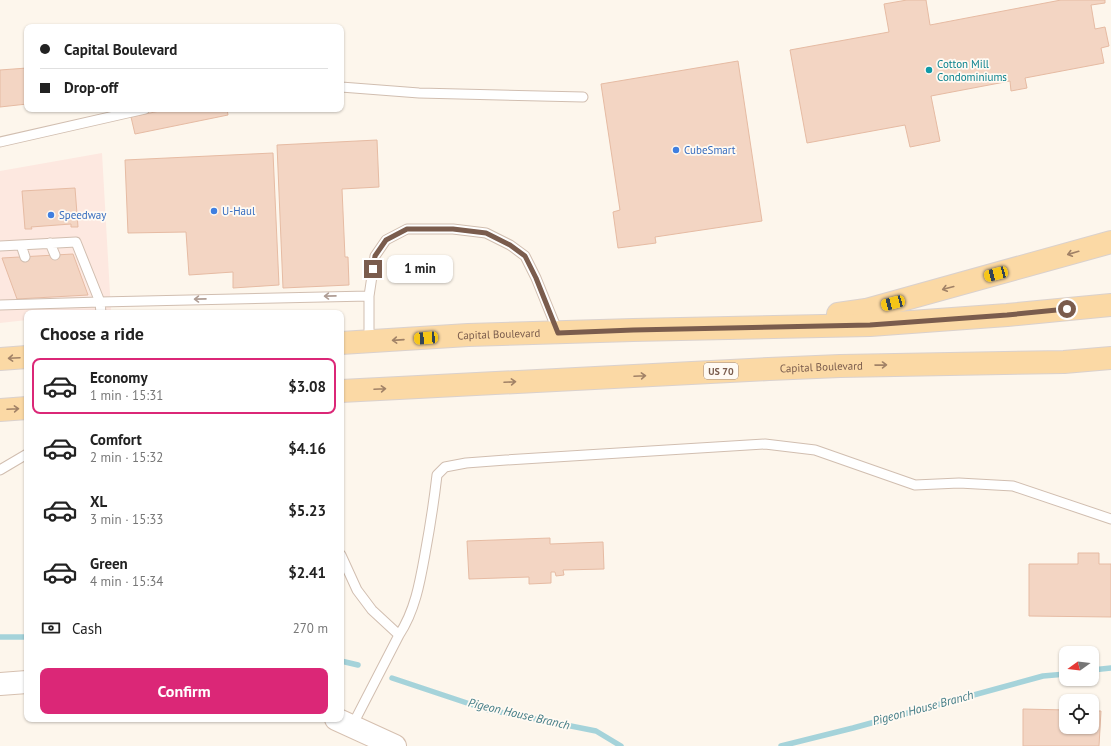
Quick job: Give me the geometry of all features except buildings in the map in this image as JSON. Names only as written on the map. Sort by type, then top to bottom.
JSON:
[{"type":"main road","points":[[709,328],[736,327],[866,310],[1111,242]]},
{"type":"main road","name":"Capital Boulevard","points":[[344,343],[468,335],[870,325],[1007,315],[1111,305]]},
{"type":"main road","points":[[0,359],[24,357]]},
{"type":"main road","name":"Capital Boulevard","points":[[344,392],[769,369],[1064,362],[1111,358]]},
{"type":"main road","points":[[0,410],[24,408]]},
{"type":"street","points":[[0,684],[24,682]]},
{"type":"street","points":[[344,723],[395,746]]},
{"type":"lane","points":[[344,87],[435,93],[583,97]]},
{"type":"lane","points":[[0,142],[132,112]]},
{"type":"lane","points":[[370,342],[369,296],[375,256],[386,240],[407,229],[453,229],[486,233],[510,245],[525,256],[536,278],[558,333]]},
{"type":"lane","points":[[0,246],[76,242],[100,302],[101,310]]},
{"type":"lane","points":[[50,243],[55,255]]},
{"type":"lane","points":[[21,244],[25,257]]},
{"type":"lane","points":[[0,305],[70,299],[100,302],[369,296]]},
{"type":"lane","points":[[344,723],[406,624],[417,594],[433,510],[437,475],[445,467],[466,463],[764,444],[815,450],[915,485],[959,483],[1013,486],[1111,519]]},
{"type":"lane","points":[[0,470],[24,456]]},
{"type":"lane","points":[[344,562],[357,590],[372,610],[399,635]]},
{"type":"shaded area","points":[[102,153],[111,310],[24,310],[24,320],[0,323],[0,171]]},
{"type":"waterway","name":"Pigeon House Branch","points":[[0,637],[24,637]]},
{"type":"waterway","name":"Pigeon House Branch","points":[[344,662],[358,665]]},
{"type":"waterway","name":"Pigeon House Branch","points":[[1099,669],[1111,668]]},
{"type":"waterway","name":"Pigeon House Branch","points":[[781,746],[1043,676],[1059,675]]},
{"type":"waterway","name":"Pigeon House Branch","points":[[392,678],[485,709],[596,731],[621,746]]},
{"type":"place","name":"Cotton Mill Condominiums","points":[[929,70]]},
{"type":"place","name":"CubeSmart","points":[[676,150]]},
{"type":"place","name":"U-Haul","points":[[214,211]]},
{"type":"place","name":"Speedway","points":[[51,215]]},
{"type":"route","points":[[373,269],[375,256],[386,240],[407,229],[453,229],[486,233],[510,245],[525,256],[536,278],[558,333],[870,325],[1067,309]]}]
